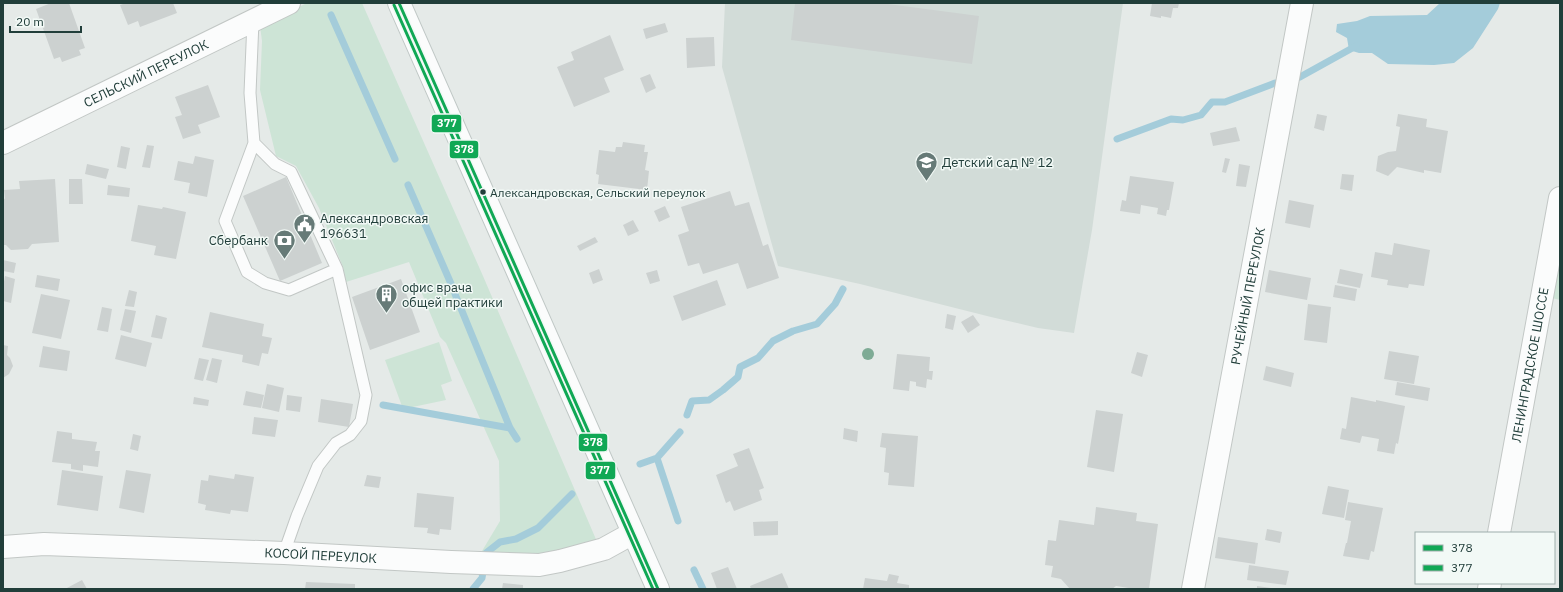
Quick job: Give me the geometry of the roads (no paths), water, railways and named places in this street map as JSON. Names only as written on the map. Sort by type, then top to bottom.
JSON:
[{"type":"street","name":"СЕЛЬСКИЙ ПЕРЕУЛОК","points":[[3,143],[289,3]]},
{"type":"street","points":[[400,3],[658,589]]},
{"type":"street","name":"РУЧЕЙНЫЙ ПЕРЕУЛОК","points":[[1193,589],[1302,3]]},
{"type":"street","name":"ЛЕНИНГРАДСКОЕ ШОССЕ","points":[[1500,532],[1559,204]]},
{"type":"street","name":"КОСОЙ ПЕРЕУЛОК","points":[[3,547],[44,544],[539,565],[604,549],[633,533]]},
{"type":"lane","points":[[254,20],[250,93],[254,143],[225,221],[247,272],[265,283],[289,290],[337,269]]},
{"type":"lane","points":[[254,143],[275,164],[291,172],[337,269],[366,395],[361,421],[350,435],[336,443],[318,466],[297,516],[284,553]]},
{"type":"water","points":[[1440,3],[1500,3],[1498,9],[1473,48],[1454,63],[1434,65],[1388,64],[1372,53],[1359,53],[1349,50],[1347,38],[1336,32],[1337,24],[1357,21],[1370,16],[1427,15]]},
{"type":"waterway","points":[[331,15],[395,159]]},
{"type":"waterway","points":[[1300,77],[1356,46]]},
{"type":"waterway","points":[[1117,139],[1171,119],[1183,120],[1201,115],[1212,102],[1225,102],[1275,83]]},
{"type":"waterway","points":[[408,185],[452,286]]},
{"type":"waterway","points":[[687,415],[692,401],[709,400],[723,390],[738,377],[740,367],[758,358],[773,341],[793,331],[817,324],[835,304],[843,289]]},
{"type":"waterway","points":[[455,294],[510,428],[517,439]]},
{"type":"waterway","points":[[383,405],[510,428]]},
{"type":"waterway","points":[[640,464],[657,458],[680,432]]},
{"type":"waterway","points":[[657,458],[678,521]]},
{"type":"waterway","points":[[473,589],[482,578],[486,553],[500,542],[516,539],[538,528],[572,494]]},
{"type":"waterway","points":[[694,570],[703,589]]},
{"type":"place","name":"Детский сад № 12","points":[[927,182]]},
{"type":"place","name":"Александровская, Сельский переулок","points":[[483,192]]},
{"type":"place","name":"Александровская 196631","points":[[304,244]]},
{"type":"place","name":"Сбербанк","points":[[284,260]]},
{"type":"place","name":"офис врача общей практики","points":[[386,314]]}]
